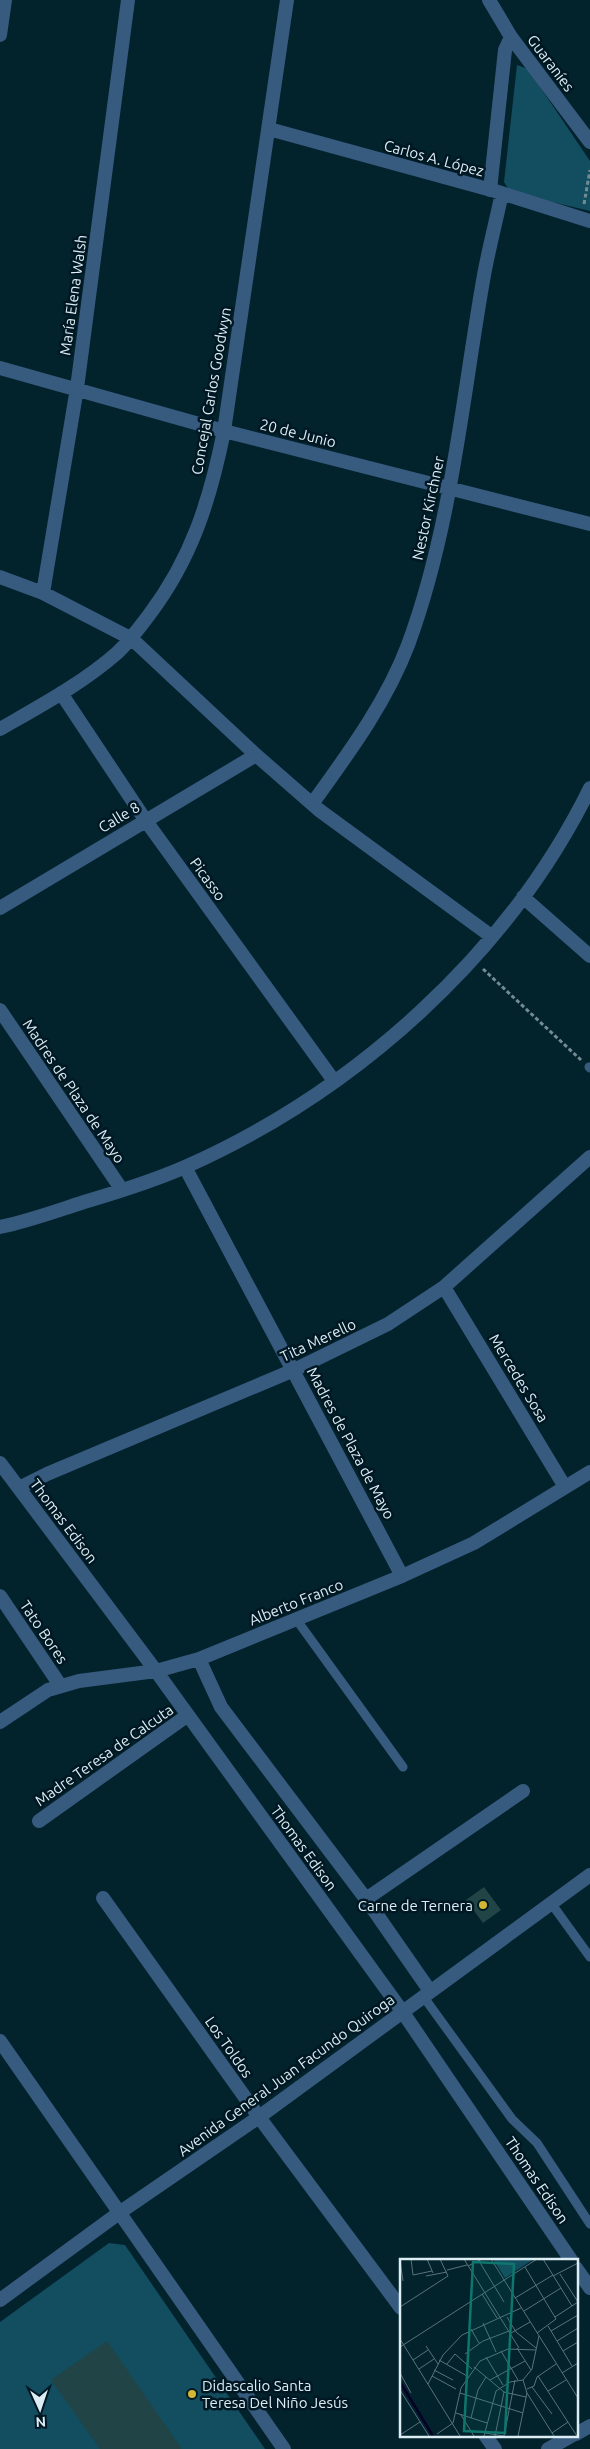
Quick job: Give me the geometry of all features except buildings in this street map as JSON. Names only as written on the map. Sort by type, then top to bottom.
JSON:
[{"type":"street","points":[[0,35],[5,0]]},
{"type":"street","name":"María Elena Walsh","points":[[43,593],[77,388],[128,0]]},
{"type":"street","name":"Concejal Carlos Goodwyn","points":[[0,729],[61,693],[116,654],[132,639],[159,603],[197,533],[217,465],[224,431],[269,129],[286,0]]},
{"type":"street","name":"Guaraníes","points":[[489,0],[511,37],[590,142]]},
{"type":"street","name":"Nestor Kirchner","points":[[312,804],[379,706],[407,647],[438,544],[451,489],[496,192],[505,50],[511,37]]},
{"type":"street","name":"Carlos A. López","points":[[269,129],[586,219]]},
{"type":"street","name":"20 de Junio","points":[[0,368],[77,388],[224,431],[590,524]]},
{"type":"street","points":[[0,577],[43,593],[132,639],[256,755],[312,804],[491,936]]},
{"type":"street","name":"Picasso","points":[[61,693],[146,820],[334,1081]]},
{"type":"street","name":"Calle 8","points":[[0,908],[256,755]]},
{"type":"street","points":[[0,1227],[122,1190],[185,1167],[258,1130],[376,1052],[406,1026],[473,959],[523,897],[564,837],[588,797]]},
{"type":"street","points":[[523,897],[590,956]]},
{"type":"street","name":"Madres de Plaza de Mayo","points":[[0,1010],[122,1190]]},
{"type":"street","name":"Tita Merello","points":[[19,1488],[47,1474],[294,1370],[388,1324],[444,1287],[590,1157]]},
{"type":"street","name":"Madres de Plaza de Mayo","points":[[185,1167],[402,1576]]},
{"type":"street","name":"Mercedes Sosa","points":[[444,1287],[565,1487]]},
{"type":"street","name":"Thomas Edison","points":[[0,1463],[156,1671],[402,2011],[570,2259]]},
{"type":"street","name":"Alberto Franco","points":[[0,1722],[48,1690],[60,1685],[156,1671],[199,1659],[402,1576],[474,1543],[590,1472]]},
{"type":"street","name":"Tato Bores","points":[[0,1596],[60,1685]]},
{"type":"street","name":"Thomas Edison","points":[[199,1659],[221,1707],[366,1899],[426,1994]]},
{"type":"street","name":"Madre Teresa de Calcuta","points":[[39,1821],[188,1715]]},
{"type":"street","points":[[366,1899],[523,1791]]},
{"type":"street","name":"Avenida General Juan Facundo Quiroga","points":[[0,2300],[119,2213],[259,2117],[590,1875]]},
{"type":"street","name":"Los Toldos","points":[[103,1898],[259,2117],[400,2307]]},
{"type":"street","points":[[0,2040],[284,2449]]},
{"type":"street","points":[[578,2271],[590,2288]]},
{"type":"street","points":[[578,2432],[590,2426]]},
{"type":"street","points":[[486,2436],[495,2449]]},
{"type":"street","points":[[548,2449],[571,2436]]},
{"type":"lane","points":[[296,1619],[403,1767]]},
{"type":"lane","points":[[551,1904],[590,1957]]},
{"type":"lane","points":[[426,1994],[512,2119],[537,2143],[590,2224]]},
{"type":"path","points":[[586,219],[590,170]]},
{"type":"path","points":[[473,959],[589,1068]]},
{"type":"shaded area","points":[[517,65],[528,69],[590,161],[590,211],[510,192],[504,182]]},
{"type":"shaded area","points":[[109,2243],[125,2245],[265,2449],[0,2449],[0,2322]]},
{"type":"place","name":"Carne de Ternera","points":[[483,1905]]},
{"type":"place","name":"Didascalio Santa Teresa Del Niño Jesús","points":[[192,2394]]}]
